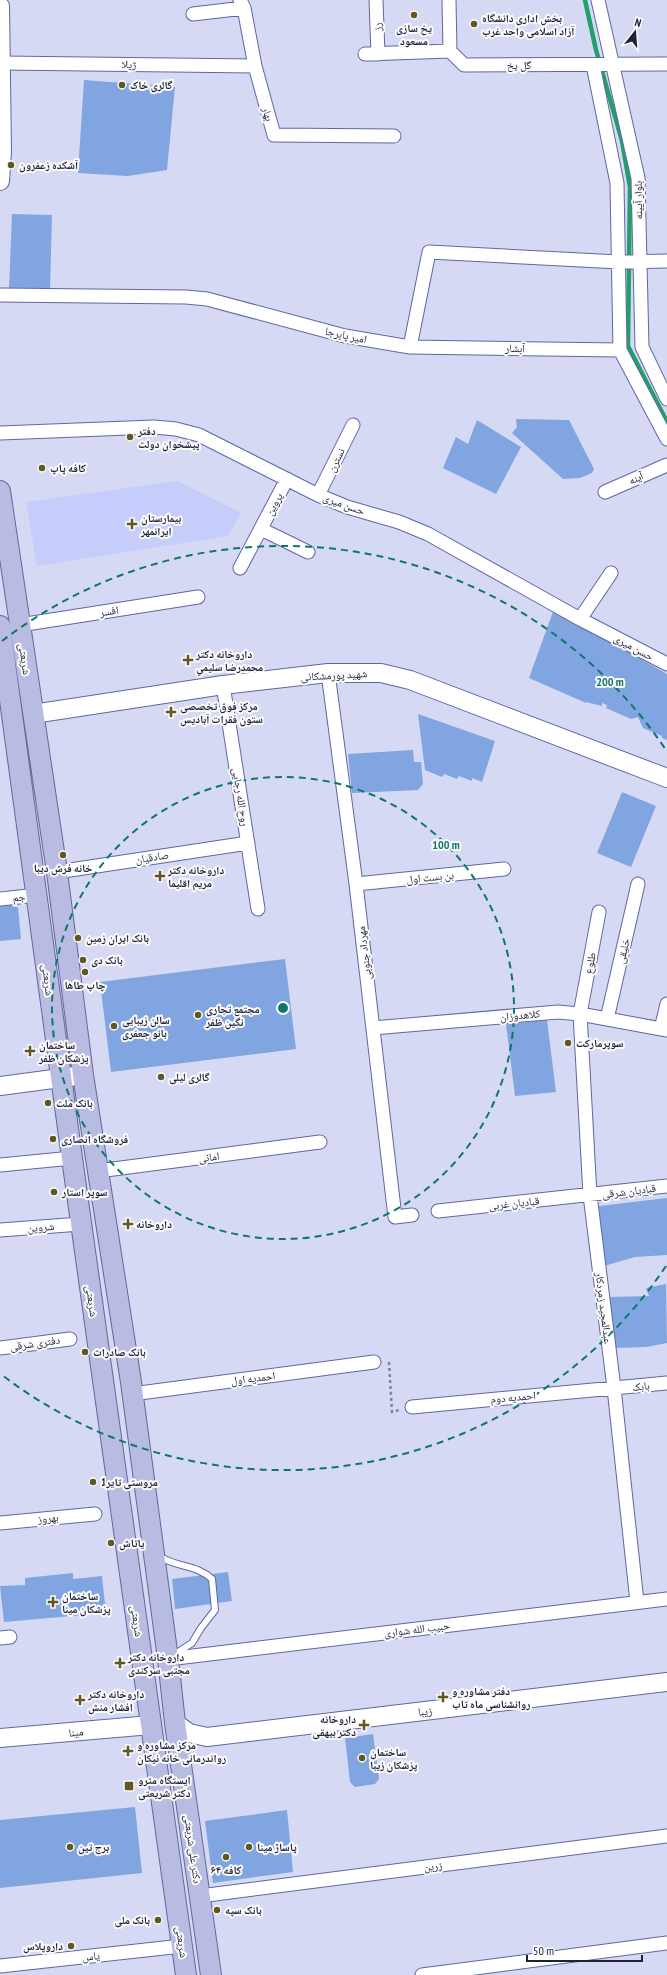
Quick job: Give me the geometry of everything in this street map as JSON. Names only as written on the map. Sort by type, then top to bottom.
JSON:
[{"type":"main road","name":"شریعتی","points":[[0,490],[57,872],[83,1075],[132,1394],[152,1552],[168,1660]]},
{"type":"main road","name":"شریعتی","points":[[0,626],[72,1158],[186,1975]]},
{"type":"main road","points":[[92,1303],[118,1300]]},
{"type":"main road","name":"دکتر علی شریعتی","points":[[168,1660],[175,1723],[200,1896]]},
{"type":"main road","points":[[200,1896],[211,1975]]},
{"type":"street","name":"رز","points":[[376,0],[378,54]]},
{"type":"street","points":[[365,54],[450,51],[449,0]]},
{"type":"street","name":"بلوار آیینه","points":[[598,0],[638,178],[642,347],[667,399]]},
{"type":"street","points":[[193,14],[242,4]]},
{"type":"street","name":"بهار","points":[[242,4],[255,66],[274,135],[394,136]]},
{"type":"street","points":[[0,6],[2,63],[2,151],[0,181]]},
{"type":"street","name":"گل یخ","points":[[450,51],[464,65],[612,64]]},
{"type":"street","name":"ژیلا","points":[[2,63],[255,66]]},
{"type":"street","points":[[612,64],[667,64]]},
{"type":"street","name":"بلوار آیینه","points":[[594,65],[617,184],[620,350],[667,439]]},
{"type":"street","points":[[410,347],[429,252],[619,262],[667,261]]},
{"type":"street","name":"امیر پابرجا","points":[[0,295],[186,297],[207,299],[344,336],[410,347]]},
{"type":"street","name":"آبشار","points":[[410,347],[620,350]]},
{"type":"street","name":"نسترن","points":[[318,495],[353,425]]},
{"type":"street","name":"حسن میری","points":[[0,433],[154,427],[176,429],[199,435],[318,495],[347,507],[400,522],[428,534],[580,619],[667,664]]},
{"type":"street","name":"آینه","points":[[605,492],[667,465]]},
{"type":"street","name":"پروین","points":[[240,568],[287,479]]},
{"type":"street","name":"پروین","points":[[261,529],[308,552]]},
{"type":"street","points":[[580,619],[611,574]]},
{"type":"street","name":"افسر","points":[[20,625],[198,598]]},
{"type":"street","name":"شهید پورمشکانی","points":[[34,714],[223,685],[328,673],[380,673],[410,680],[667,778]]},
{"type":"street","name":"مهرداد جنوبی","points":[[328,673],[356,884],[395,1217],[412,1214]]},
{"type":"street","name":"روح الله رجایی","points":[[223,685],[258,909]]},
{"type":"street","name":"صادقیان","points":[[57,872],[248,843]]},
{"type":"street","name":"بن بست اول","points":[[356,884],[504,869]]},
{"type":"street","name":"خلیقی","points":[[607,1019],[638,884]]},
{"type":"street","name":"جم","points":[[0,899],[37,895]]},
{"type":"street","name":"طلوع","points":[[580,1014],[599,912]]},
{"type":"street","points":[[664,1029],[667,1004]]},
{"type":"street","name":"کلاهدوزان","points":[[373,1028],[538,1013],[580,1014],[664,1029]]},
{"type":"street","name":"عبدالمجید زمردکار","points":[[580,1014],[590,1195],[614,1388],[637,1602]]},
{"type":"street","points":[[0,1086],[83,1075]]},
{"type":"street","points":[[23,1083],[50,1089],[64,1099]]},
{"type":"street","name":"امانی","points":[[98,1171],[320,1142]]},
{"type":"street","points":[[0,1164],[72,1158]]},
{"type":"street","name":"قبادیان شرقی","points":[[590,1195],[667,1186]]},
{"type":"street","name":"قبادیان غربی","points":[[438,1212],[590,1195]]},
{"type":"street","name":"شروین","points":[[0,1230],[82,1224]]},
{"type":"street","name":"دفتری شرقی","points":[[0,1348],[70,1339]]},
{"type":"street","name":"احمدیه اول","points":[[132,1394],[374,1362]]},
{"type":"street","name":"بابک","points":[[614,1388],[667,1383]]},
{"type":"street","name":"احمدیه دوم","points":[[412,1407],[614,1388]]},
{"type":"street","name":"بهروز","points":[[0,1523],[95,1514]]},
{"type":"street","name":"حبیب الله شواری","points":[[168,1660],[667,1599]]},
{"type":"street","name":"زیبا","points":[[175,1723],[189,1733],[207,1737],[667,1682]]},
{"type":"street","name":"مینا","points":[[0,1738],[151,1725]]},
{"type":"street","name":"زرین","points":[[200,1896],[667,1836]]},
{"type":"street","points":[[422,1975],[453,1973],[667,1943]]},
{"type":"street","name":"یاس","points":[[0,1966],[182,1946]]},
{"type":"lane","points":[[152,1552],[170,1563],[203,1571],[212,1579],[215,1610],[192,1643],[177,1651],[168,1660]]},
{"type":"path","points":[[374,1362],[389,1360],[392,1412],[412,1407]]},
{"type":"shaded area","name":"بیمارستان ایرانمهر","points":[[177,481],[241,513],[228,536],[37,566],[26,502]]},
{"type":"building","points":[[84,80],[175,87],[167,170],[128,176],[78,173]]},
{"type":"building","points":[[12,214],[52,215],[50,291],[9,289]]},
{"type":"building","points":[[516,419],[569,420],[594,469],[592,473],[580,478],[563,479],[512,433],[517,427]]},
{"type":"building","points":[[477,420],[521,447],[496,494],[443,468],[456,437],[468,444]]},
{"type":"building","points":[[554,609],[667,674],[667,740],[662,738],[662,736],[643,728],[638,717],[631,719],[606,708],[607,705],[602,703],[602,706],[586,703],[529,678]]},
{"type":"building","points":[[418,714],[495,741],[482,782],[472,778],[472,781],[459,776],[457,779],[444,774],[442,777],[425,770]]},
{"type":"building","points":[[413,750],[414,762],[421,762],[423,784],[418,790],[352,793],[348,754]]},
{"type":"building","points":[[622,792],[656,806],[631,867],[597,853]]},
{"type":"building","points":[[11,903],[18,908],[21,939],[0,941],[0,904]]},
{"type":"building","name":"مجتمع تجاری نگین ظفر","points":[[285,959],[296,1049],[111,1072],[100,982]]},
{"type":"building","points":[[547,1020],[556,1092],[515,1096],[506,1024]]},
{"type":"building","points":[[667,1198],[667,1255],[635,1257],[604,1266],[599,1206]]},
{"type":"building","points":[[666,1284],[667,1343],[646,1347],[614,1348],[609,1297],[649,1296],[646,1288]]},
{"type":"building","points":[[228,1572],[232,1601],[175,1609],[172,1579]]},
{"type":"building","name":"ساختمان پزشكان مينا","points":[[73,1573],[73,1579],[102,1576],[106,1613],[4,1622],[0,1586],[25,1585],[25,1578]]},
{"type":"building","name":"ساختمان پزشکان زیبا","points":[[373,1734],[379,1779],[375,1784],[355,1787],[350,1782],[345,1738]]},
{"type":"building","name":"برج تین","points":[[135,1807],[142,1873],[0,1888],[0,1820]]},
{"type":"building","name":"پاساژ مینا","points":[[287,1810],[293,1872],[213,1883],[205,1821]]},
{"type":"waterway","points":[[585,0],[596,50],[622,141],[630,187],[628,346],[667,422]]},
{"type":"place","name":"یخ سازی مسعود","points":[[414,15]]},
{"type":"place","name":"بخش اداری دانشگاه آزاد اسلامی واحد غرب","points":[[474,24]]},
{"type":"place","name":"گالری خاک","points":[[122,85]]},
{"type":"place","name":"آشکده زعفرون","points":[[11,165]]},
{"type":"place","name":"دفتر پیشخوان دولت","points":[[130,437]]},
{"type":"place","name":"کافه پاپ","points":[[42,468]]},
{"type":"place","name":"بیمارستان ایرانمهر","points":[[132,524]]},
{"type":"place","name":"داروخانه دكتر محمدرضا سليمي","points":[[188,660]]},
{"type":"place","name":"مرکز فوق تخصصی ستون فقرات آبادیس","points":[[171,712]]},
{"type":"place","name":"خانه فرش دیبا","points":[[63,855]]},
{"type":"place","name":"داروخانه دکتر مریم اقلیما","points":[[160,876]]},
{"type":"place","name":"بانک ایران زمین","points":[[78,938]]},
{"type":"place","name":"بانک دی","points":[[83,960]]},
{"type":"place","name":"چاپ طاها","points":[[85,972]]},
{"type":"place","name":"مجتمع تجاری نگین ظفر","points":[[198,1015]]},
{"type":"place","name":"سالن زیبایی بانو جعفری","points":[[114,1026]]},
{"type":"place","name":"سوپرمارکت","points":[[568,1043]]},
{"type":"place","name":"ساختمان پزشکان ظفر","points":[[30,1051]]},
{"type":"place","name":"گالری لیلی","points":[[161,1077]]},
{"type":"place","name":"بانک ملت","points":[[48,1103]]},
{"type":"place","name":"فروشگاه انصاری","points":[[53,1139]]},
{"type":"place","name":"سوپر استار","points":[[54,1192]]},
{"type":"place","name":"داروخانه","points":[[128,1224]]},
{"type":"place","name":"بانک صادرات","points":[[85,1352]]},
{"type":"place","name":"مروستی تایر1","points":[[93,1482]]},
{"type":"place","name":"یاتاش","points":[[111,1543]]},
{"type":"place","name":"ساختمان پزشكان مينا","points":[[53,1602]]},
{"type":"place","name":"داروخانه دکتر مجتبی سرکندی","points":[[120,1663]]},
{"type":"place","name":"دفتر مشاوره و روانشناسی ماه تاب","points":[[443,1697]]},
{"type":"place","name":"داروخانه دکتر افشار منش","points":[[80,1700]]},
{"type":"place","name":"داروخانه دکتر بیهقی","points":[[364,1725]]},
{"type":"place","name":"مرکز مشاوره و رواندرمانی خانه نیکان","points":[[128,1751]]},
{"type":"place","name":"ساختمان پزشکان زیبا","points":[[362,1758]]},
{"type":"place","name":"ایستگاه مترو دکتر شریعتی","points":[[129,1786]]},
{"type":"place","name":"برج تین","points":[[70,1847]]},
{"type":"place","name":"پاساژ مینا","points":[[249,1847]]},
{"type":"place","name":"کافه ۶۴","points":[[226,1857]]},
{"type":"place","name":"بانک سپه","points":[[217,1910]]},
{"type":"place","name":"بانک ملی","points":[[158,1920]]},
{"type":"place","name":"داروپلاس","points":[[71,1946]]}]
